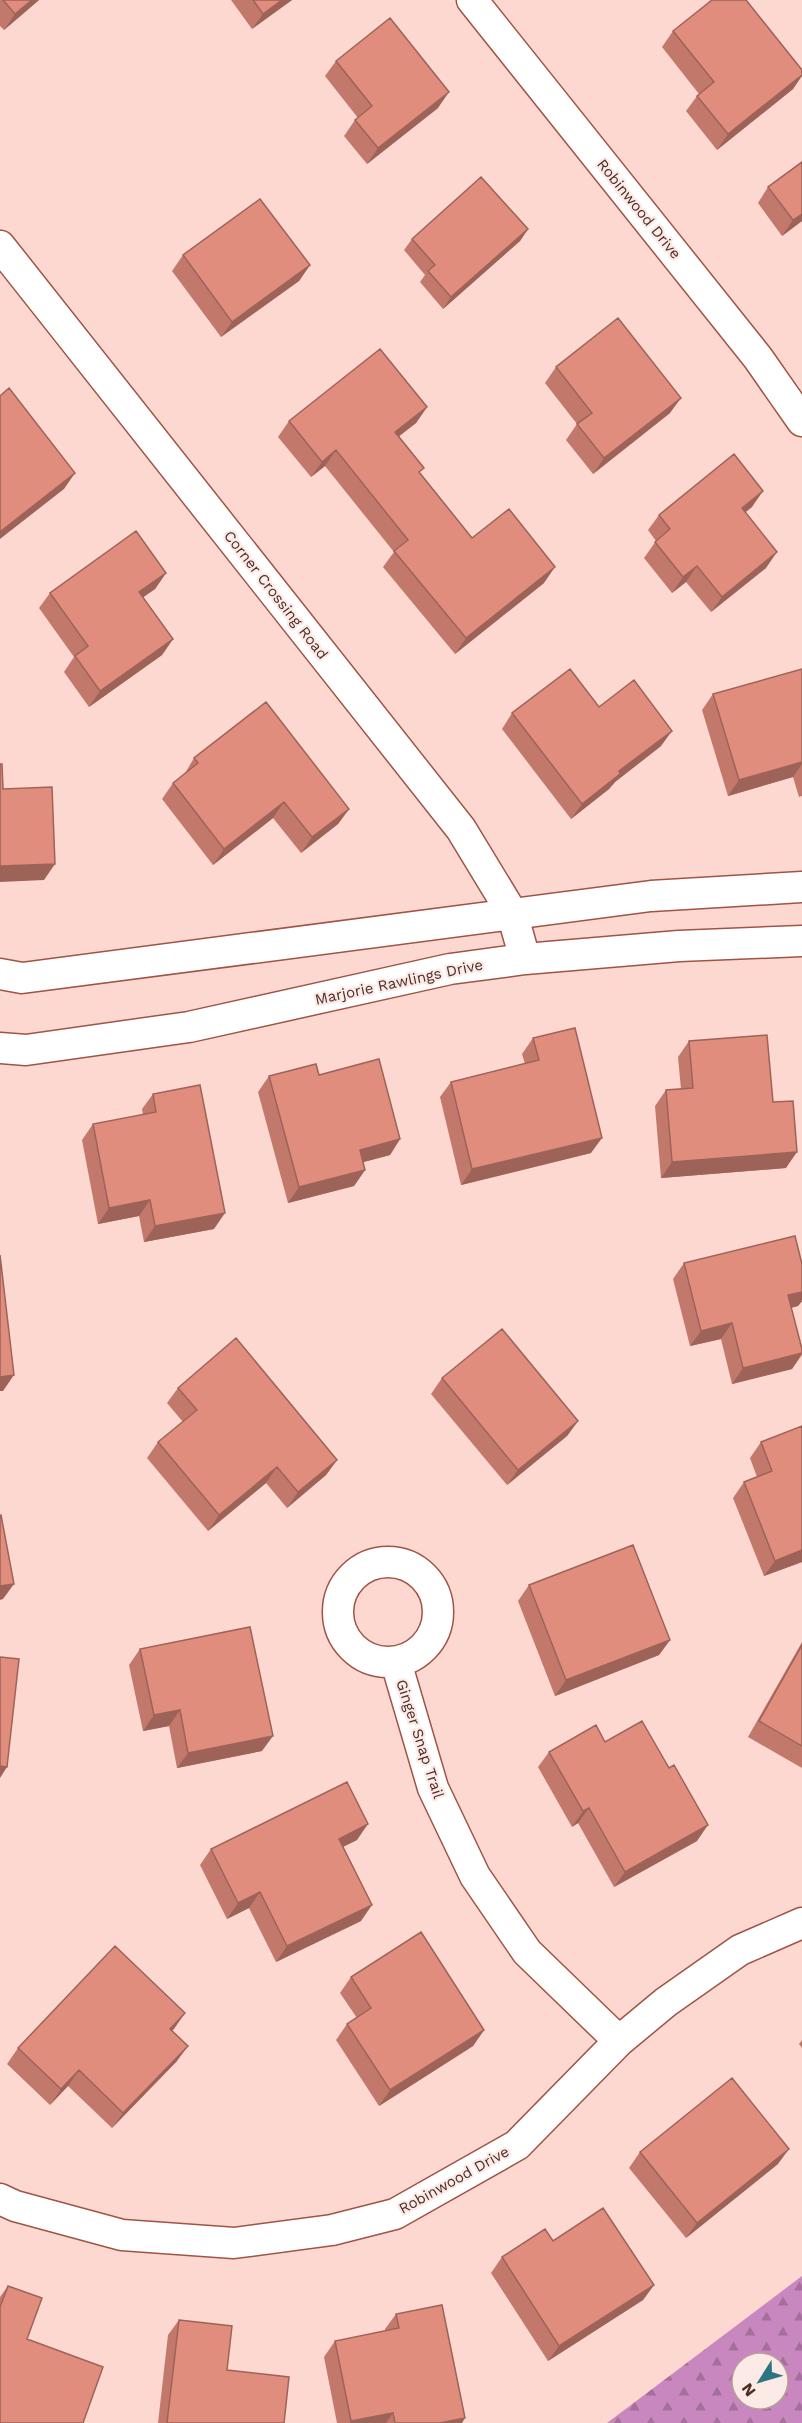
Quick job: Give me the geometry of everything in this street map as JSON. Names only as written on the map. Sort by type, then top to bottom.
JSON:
[{"type":"street","name":"Robinwood Drive","points":[[472,0],[758,358],[802,421]]},
{"type":"street","name":"Corner Crossing Road","points":[[0,246],[461,829],[512,913],[525,959]]},
{"type":"street","points":[[0,975],[22,978],[651,896],[802,887]]},
{"type":"street","name":"Marjorie Rawlings Drive","points":[[0,1048],[26,1050],[189,1027],[450,969],[525,959],[679,946],[802,941]]},
{"type":"street","name":"Ginger Snap Trail","points":[[396,1662],[433,1788],[475,1876],[527,1952],[619,2042]]},
{"type":"street","name":"Robinwood Drive","points":[[0,2199],[15,2206],[122,2235],[234,2243],[332,2230],[395,2214],[517,2145],[619,2042],[666,2002],[740,1950],[802,1923]]},
{"type":"green space","points":[[802,2276],[802,2423],[607,2423]]},
{"type":"building","points":[[3,0],[32,0],[15,14]]},
{"type":"building","points":[[253,0],[282,0],[263,14]]},
{"type":"building","points":[[712,0],[746,0],[802,70],[802,75],[728,134],[697,96],[714,82],[673,31]]},
{"type":"building","points":[[390,18],[449,92],[378,148],[355,120],[372,106],[336,61]]},
{"type":"building","points":[[802,162],[802,214],[793,220],[768,187]]},
{"type":"building","points":[[481,177],[528,229],[451,297],[428,271],[435,265],[412,239]]},
{"type":"building","points":[[260,199],[310,265],[232,322],[183,255]]},
{"type":"building","points":[[618,318],[681,398],[604,458],[577,424],[592,413],[556,367]]},
{"type":"building","points":[[380,349],[427,407],[395,432],[424,468],[419,472],[472,538],[509,509],[555,567],[466,638],[394,551],[408,540],[336,450],[322,462],[289,421]]},
{"type":"building","points":[[9,388],[75,473],[0,532],[0,396]]},
{"type":"building","points":[[734,454],[763,491],[742,508],[777,552],[722,597],[697,566],[683,577],[655,542],[670,529],[659,515]]},
{"type":"building","points":[[136,531],[166,573],[139,592],[173,639],[100,691],[75,656],[88,646],[50,593]]},
{"type":"building","points":[[570,669],[599,707],[634,680],[672,731],[619,771],[620,774],[582,804],[512,713]]},
{"type":"building","points":[[802,669],[802,762],[739,780],[713,694]]},
{"type":"building","points":[[266,702],[349,809],[312,837],[284,802],[224,849],[173,783],[198,763],[194,758]]},
{"type":"building","points":[[0,764],[2,764],[3,789],[52,787],[55,864],[0,866]]},
{"type":"building","points":[[575,1028],[602,1138],[472,1169],[451,1082],[539,1060],[533,1038]]},
{"type":"building","points":[[767,1035],[773,1102],[793,1101],[797,1152],[672,1162],[666,1090],[693,1088],[689,1041]]},
{"type":"building","points":[[379,1059],[400,1139],[360,1150],[365,1170],[299,1187],[269,1076],[316,1064],[319,1075]]},
{"type":"building","points":[[200,1085],[225,1213],[155,1226],[150,1200],[109,1208],[93,1124],[156,1112],[153,1094]]},
{"type":"building","points":[[795,1236],[802,1264],[802,1292],[788,1295],[802,1353],[743,1368],[732,1323],[701,1331],[684,1263]]},
{"type":"building","points":[[0,1255],[14,1375],[0,1377]]},
{"type":"building","points":[[502,1329],[578,1421],[518,1470],[442,1378]]},
{"type":"building","points":[[236,1338],[337,1460],[298,1492],[277,1467],[219,1515],[158,1442],[197,1410],[178,1388]]},
{"type":"building","points":[[802,1426],[802,1550],[775,1561],[744,1482],[772,1471],[761,1442]]},
{"type":"building","points":[[0,1516],[14,1584],[0,1586]]},
{"type":"building","points":[[633,1545],[670,1640],[566,1680],[529,1585]]},
{"type":"building","points":[[250,1627],[273,1736],[188,1753],[180,1710],[154,1715],[140,1649]]},
{"type":"building","points":[[802,1645],[802,1746],[759,1721]]},
{"type":"building","points":[[0,1657],[19,1659],[7,1767],[0,1766]]},
{"type":"building","points":[[642,1721],[669,1768],[674,1765],[708,1825],[625,1872],[589,1808],[583,1811],[549,1752],[596,1725],[605,1742]]},
{"type":"building","points":[[347,1782],[368,1824],[339,1839],[372,1905],[287,1946],[260,1892],[238,1903],[211,1849]]},
{"type":"building","points":[[421,1932],[484,2030],[390,2090],[347,2024],[371,2008],[351,1977]]},
{"type":"building","points":[[115,1946],[185,2013],[170,2029],[188,2046],[123,2113],[79,2070],[61,2089],[18,2048]]},
{"type":"building","points":[[732,2078],[789,2149],[697,2223],[640,2152]]},
{"type":"building","points":[[603,2208],[654,2285],[559,2346],[502,2257],[545,2229],[553,2241]]},
{"type":"building","points":[[8,2286],[42,2298],[27,2339],[103,2367],[83,2423],[0,2423],[0,2307]]},
{"type":"building","points":[[442,2305],[465,2418],[440,2423],[395,2423],[393,2413],[351,2421],[335,2341],[399,2328],[396,2314]]},
{"type":"building","points":[[179,2320],[232,2326],[227,2370],[289,2377],[284,2423],[167,2423]]}]
